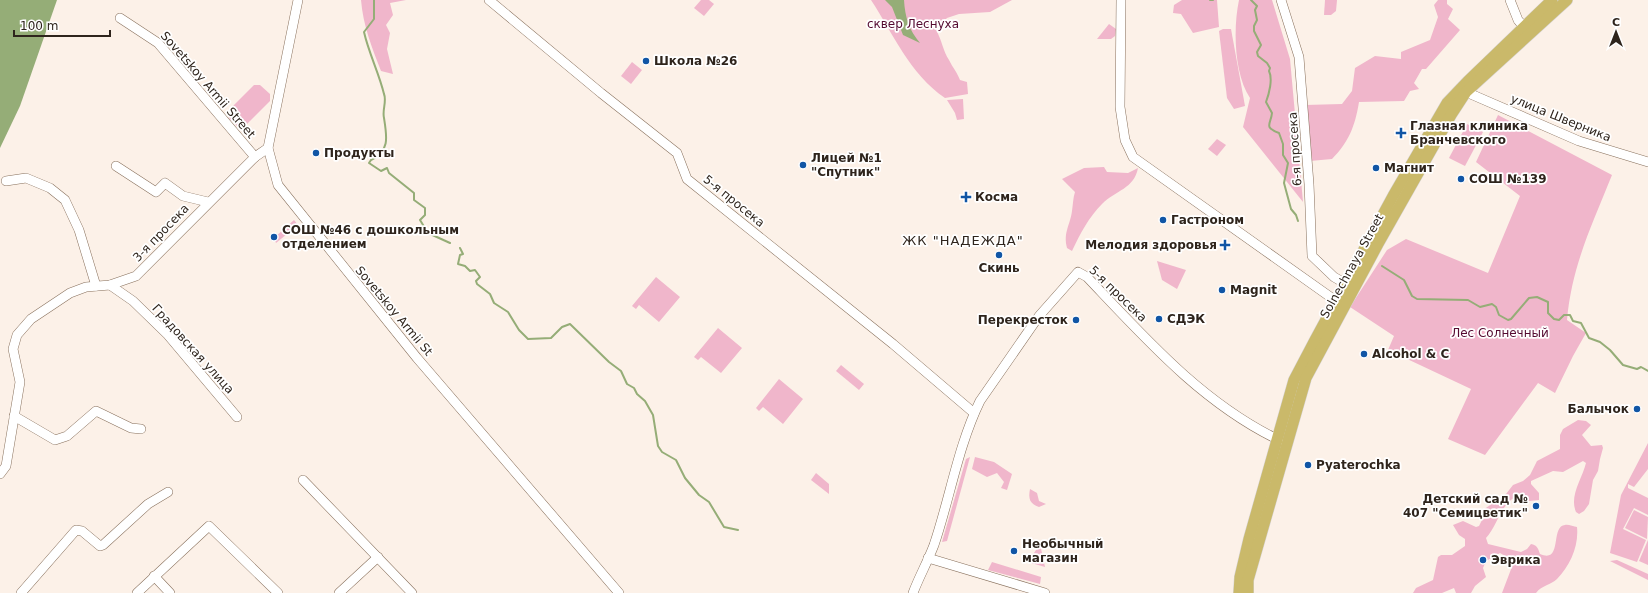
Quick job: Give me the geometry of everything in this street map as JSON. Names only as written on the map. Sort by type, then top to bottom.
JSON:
[{"type":"main road","name":"Solnechnaya Street","points":[[1248,593],[1248,580],[1306,378],[1378,244],[1451,115],[1466,92],[1527,30],[1552,0]]},
{"type":"main road","name":"Solnechnaya Street","points":[[1239,593],[1246,551],[1294,380],[1393,196],[1447,103],[1468,81],[1527,30],[1567,0]]},
{"type":"street","name":"Sovetskoy Armii St","points":[[298,0],[268,148],[278,185],[316,235],[417,358],[619,593]]},
{"type":"street","name":"5-я просека","points":[[489,0],[600,93],[677,153],[687,179],[893,344],[974,413]]},
{"type":"street","points":[[1121,0],[1120,107],[1125,140],[1133,157],[1336,301]]},
{"type":"street","name":"6-я просека","points":[[1282,0],[1299,57],[1308,169],[1312,256],[1334,277],[1346,284]]},
{"type":"street","points":[[1510,0],[1518,20],[1527,30]]},
{"type":"street","name":"Sovetskoy Armii Street","points":[[120,18],[158,43],[255,157]]},
{"type":"street","name":"улица Шверника","points":[[1466,92],[1579,141],[1648,162]]},
{"type":"street","name":"3-я просека","points":[[0,474],[6,466],[20,382],[13,349],[17,334],[30,319],[70,293],[96,286],[110,285],[136,276],[208,202],[255,157],[268,148]]},
{"type":"street","points":[[116,166],[156,192],[165,183],[182,196],[208,202]]},
{"type":"street","points":[[6,181],[26,178],[50,188],[65,200],[78,230],[96,286]]},
{"type":"street","name":"5-я просека","points":[[913,593],[933,545],[974,413],[980,401],[1040,316],[1078,272],[1087,277],[1162,356],[1233,414],[1278,440]]},
{"type":"street","name":"Градовская улица","points":[[110,285],[134,301],[168,335],[237,418]]},
{"type":"street","points":[[14,416],[55,440],[67,436],[96,410],[131,428],[140,429]]},
{"type":"street","points":[[303,480],[412,593]]},
{"type":"street","points":[[21,593],[76,530],[82,531],[102,546],[110,541],[148,504],[168,492]]},
{"type":"street","points":[[137,593],[209,526],[278,593]]},
{"type":"street","points":[[339,593],[378,557]]},
{"type":"street","points":[[928,558],[1045,593]]},
{"type":"street","points":[[154,576],[170,593]]},
{"type":"green space","points":[[361,0],[406,0],[390,3],[393,15],[386,25],[390,33],[387,49],[393,74],[381,71],[371,45]]},
{"type":"green space","points":[[701,0],[709,0],[714,4],[704,16],[694,8]]},
{"type":"green space","name":"сквер Леснуха","points":[[871,0],[1012,0],[990,12],[959,14],[947,18],[936,30],[947,57],[960,80],[967,82],[968,94],[945,98],[921,77],[903,53]]},
{"type":"green space","points":[[1182,0],[1217,0],[1219,27],[1193,33],[1181,14],[1173,13],[1174,5]]},
{"type":"green space","points":[[1239,0],[1272,0],[1290,59],[1303,202],[1243,127],[1250,98],[1241,76],[1236,50],[1236,24]]},
{"type":"green space","points":[[1325,0],[1337,0],[1336,11],[1331,15],[1324,15]]},
{"type":"green space","points":[[1438,0],[1447,0],[1447,4],[1453,9],[1448,19],[1460,30],[1426,69],[1422,69],[1414,83],[1419,89],[1410,91],[1404,101],[1359,102],[1353,126],[1347,140],[1338,153],[1332,159],[1310,161],[1305,105],[1342,104],[1352,91],[1355,68],[1375,56],[1401,59],[1401,52],[1430,40],[1438,17],[1434,5]]},
{"type":"green space","points":[[1109,24],[1116,29],[1115,36],[1111,39],[1097,39]]},
{"type":"green space","points":[[1223,29],[1231,29],[1245,106],[1234,109],[1227,98],[1219,31]]},
{"type":"green space","points":[[632,62],[642,70],[631,84],[621,76]]},
{"type":"green space","points":[[254,85],[260,85],[270,94],[270,101],[245,126],[238,127],[229,118],[227,112]]},
{"type":"green space","points":[[963,99],[964,119],[957,120],[955,113],[947,100]]},
{"type":"green space","name":"Лес Солнечный","points":[[1498,115],[1612,175],[1590,228],[1573,281],[1567,320],[1586,333],[1555,393],[1538,383],[1485,455],[1448,439],[1471,389],[1388,350],[1394,336],[1350,307],[1387,250],[1406,239],[1488,273],[1520,196],[1476,162]]},
{"type":"green space","points":[[1467,124],[1483,132],[1465,166],[1449,158]]},
{"type":"green space","points":[[1217,139],[1226,145],[1217,156],[1208,149]]},
{"type":"green space","points":[[1104,167],[1107,172],[1128,173],[1138,168],[1133,181],[1124,189],[1107,199],[1093,214],[1072,251],[1067,248],[1066,238],[1075,192],[1062,179],[1084,168]]},
{"type":"green space","points":[[294,220],[298,225],[276,243],[274,238]]},
{"type":"green space","points":[[1157,261],[1186,270],[1177,289],[1162,280]]},
{"type":"green space","points":[[656,277],[680,297],[659,322],[639,305],[636,309],[632,306]]},
{"type":"green space","points":[[718,328],[742,348],[721,373],[701,357],[698,360],[694,357]]},
{"type":"green space","points":[[841,365],[864,384],[859,390],[836,371]]},
{"type":"green space","points":[[779,379],[803,399],[783,424],[763,407],[759,411],[756,408]]},
{"type":"green space","points":[[1578,420],[1586,421],[1591,425],[1582,435],[1591,446],[1602,445],[1603,448],[1598,471],[1593,480],[1589,504],[1584,511],[1579,514],[1576,512],[1574,506],[1575,494],[1586,463],[1583,461],[1563,472],[1553,471],[1531,481],[1531,484],[1539,493],[1539,500],[1529,501],[1521,495],[1514,498],[1505,507],[1486,538],[1488,544],[1521,552],[1533,544],[1537,547],[1540,554],[1547,556],[1552,554],[1558,531],[1561,527],[1566,525],[1577,527],[1577,541],[1573,555],[1562,574],[1552,583],[1541,588],[1536,593],[1502,593],[1513,564],[1512,560],[1500,553],[1486,561],[1483,568],[1486,577],[1475,586],[1471,593],[1456,593],[1454,588],[1442,593],[1413,593],[1416,588],[1433,580],[1438,557],[1441,555],[1452,555],[1465,546],[1465,539],[1459,535],[1453,525],[1463,521],[1476,527],[1479,526],[1483,518],[1483,510],[1506,494],[1513,485],[1523,481],[1530,475],[1537,461],[1560,449],[1560,435],[1563,429]]},
{"type":"green space","points":[[1648,443],[1648,469],[1634,487],[1628,484],[1628,488],[1648,498],[1648,515],[1634,508],[1623,529],[1646,540],[1637,562],[1610,553],[1621,495]]},
{"type":"green space","points":[[970,457],[947,541],[942,542],[966,459]]},
{"type":"green space","points":[[975,457],[994,462],[1012,474],[1007,490],[1001,488],[1004,482],[997,473],[987,477],[972,469]]},
{"type":"green space","points":[[816,473],[829,484],[829,494],[811,480]]},
{"type":"green space","points":[[1030,489],[1037,493],[1039,501],[1046,504],[1039,507],[1032,503],[1029,496]]},
{"type":"green space","points":[[1634,510],[1648,517],[1647,539],[1625,528]]},
{"type":"green space","points":[[1648,540],[1648,565],[1639,561]]},
{"type":"green space","points":[[1040,544],[1045,567],[1028,562]]},
{"type":"green space","points":[[1617,560],[1648,574],[1648,580],[1610,561]]},
{"type":"green space","points":[[992,562],[1041,577],[1040,584],[988,570]]},
{"type":"shaded area","points":[[0,0],[57,0],[20,106],[0,148]]},
{"type":"shaded area","points":[[885,0],[904,0],[908,23],[920,43],[903,35],[892,7]]},
{"type":"waterway","points":[[374,0],[374,19],[364,32],[385,97],[384,115],[386,143],[381,152],[369,163],[381,171],[387,168],[389,173],[414,193],[414,200],[425,208],[425,215],[420,220],[428,233],[450,243]]},
{"type":"waterway","points":[[1251,0],[1257,6],[1255,10],[1257,20],[1254,26],[1254,31],[1261,45],[1257,52],[1258,56],[1267,63],[1270,68],[1269,71],[1271,78],[1266,102],[1272,113],[1269,127],[1279,133],[1283,144],[1283,155],[1288,163],[1284,183],[1291,209],[1296,215],[1298,221]]},
{"type":"waterway","points":[[460,248],[463,254],[460,255],[458,264],[465,266],[470,271],[475,270],[480,277],[476,281],[477,284],[490,294],[494,303],[508,312],[519,330],[528,339],[551,338],[562,327],[570,324],[609,362],[621,371],[627,384],[634,388],[637,394],[645,401],[653,415],[658,446],[662,452],[676,460],[685,478],[699,495],[709,502],[724,527],[738,530]]},
{"type":"waterway","points":[[1382,266],[1404,280],[1412,296],[1417,299],[1468,300],[1480,307],[1492,304],[1496,307],[1499,315],[1508,320],[1511,319],[1529,298],[1537,297],[1548,302],[1548,313],[1554,319],[1559,320],[1564,315],[1570,315],[1573,321],[1581,323],[1589,338],[1600,342],[1610,350],[1623,365],[1637,369],[1641,367],[1648,371]]},
{"type":"place","name":"Школа №26","points":[[646,61]]},
{"type":"place","name":"Глазная клиника Бранчевского","points":[[1401,133]]},
{"type":"place","name":"Продукты","points":[[316,153]]},
{"type":"place","name":"Лицей №1 \"Спутник\"","points":[[803,165]]},
{"type":"place","name":"Магнит","points":[[1376,168]]},
{"type":"place","name":"СОШ №139","points":[[1461,179]]},
{"type":"place","name":"Косма","points":[[966,197]]},
{"type":"place","name":"Гастроном","points":[[1163,220]]},
{"type":"place","name":"СОШ №46 с дошкольным отделением","points":[[274,237]]},
{"type":"place","name":"Мелодия здоровья","points":[[1225,245]]},
{"type":"place","name":"Скинь","points":[[999,255]]},
{"type":"place","name":"Magnit","points":[[1222,290]]},
{"type":"place","name":"СДЭК","points":[[1159,319]]},
{"type":"place","name":"Перекресток","points":[[1076,320]]},
{"type":"place","name":"Alcohol & C","points":[[1364,354]]},
{"type":"place","name":"Балычок","points":[[1637,409]]},
{"type":"place","name":"Pyaterochka","points":[[1308,465]]},
{"type":"place","name":"Детский сад № 407 \"Семицветик\"","points":[[1536,506]]},
{"type":"place","name":"Необычный магазин","points":[[1014,551]]},
{"type":"place","name":"Эврика","points":[[1483,560]]},
{"type":"district","name":"ЖК \"НАДЕЖДА\"","points":[[963,240]]}]
